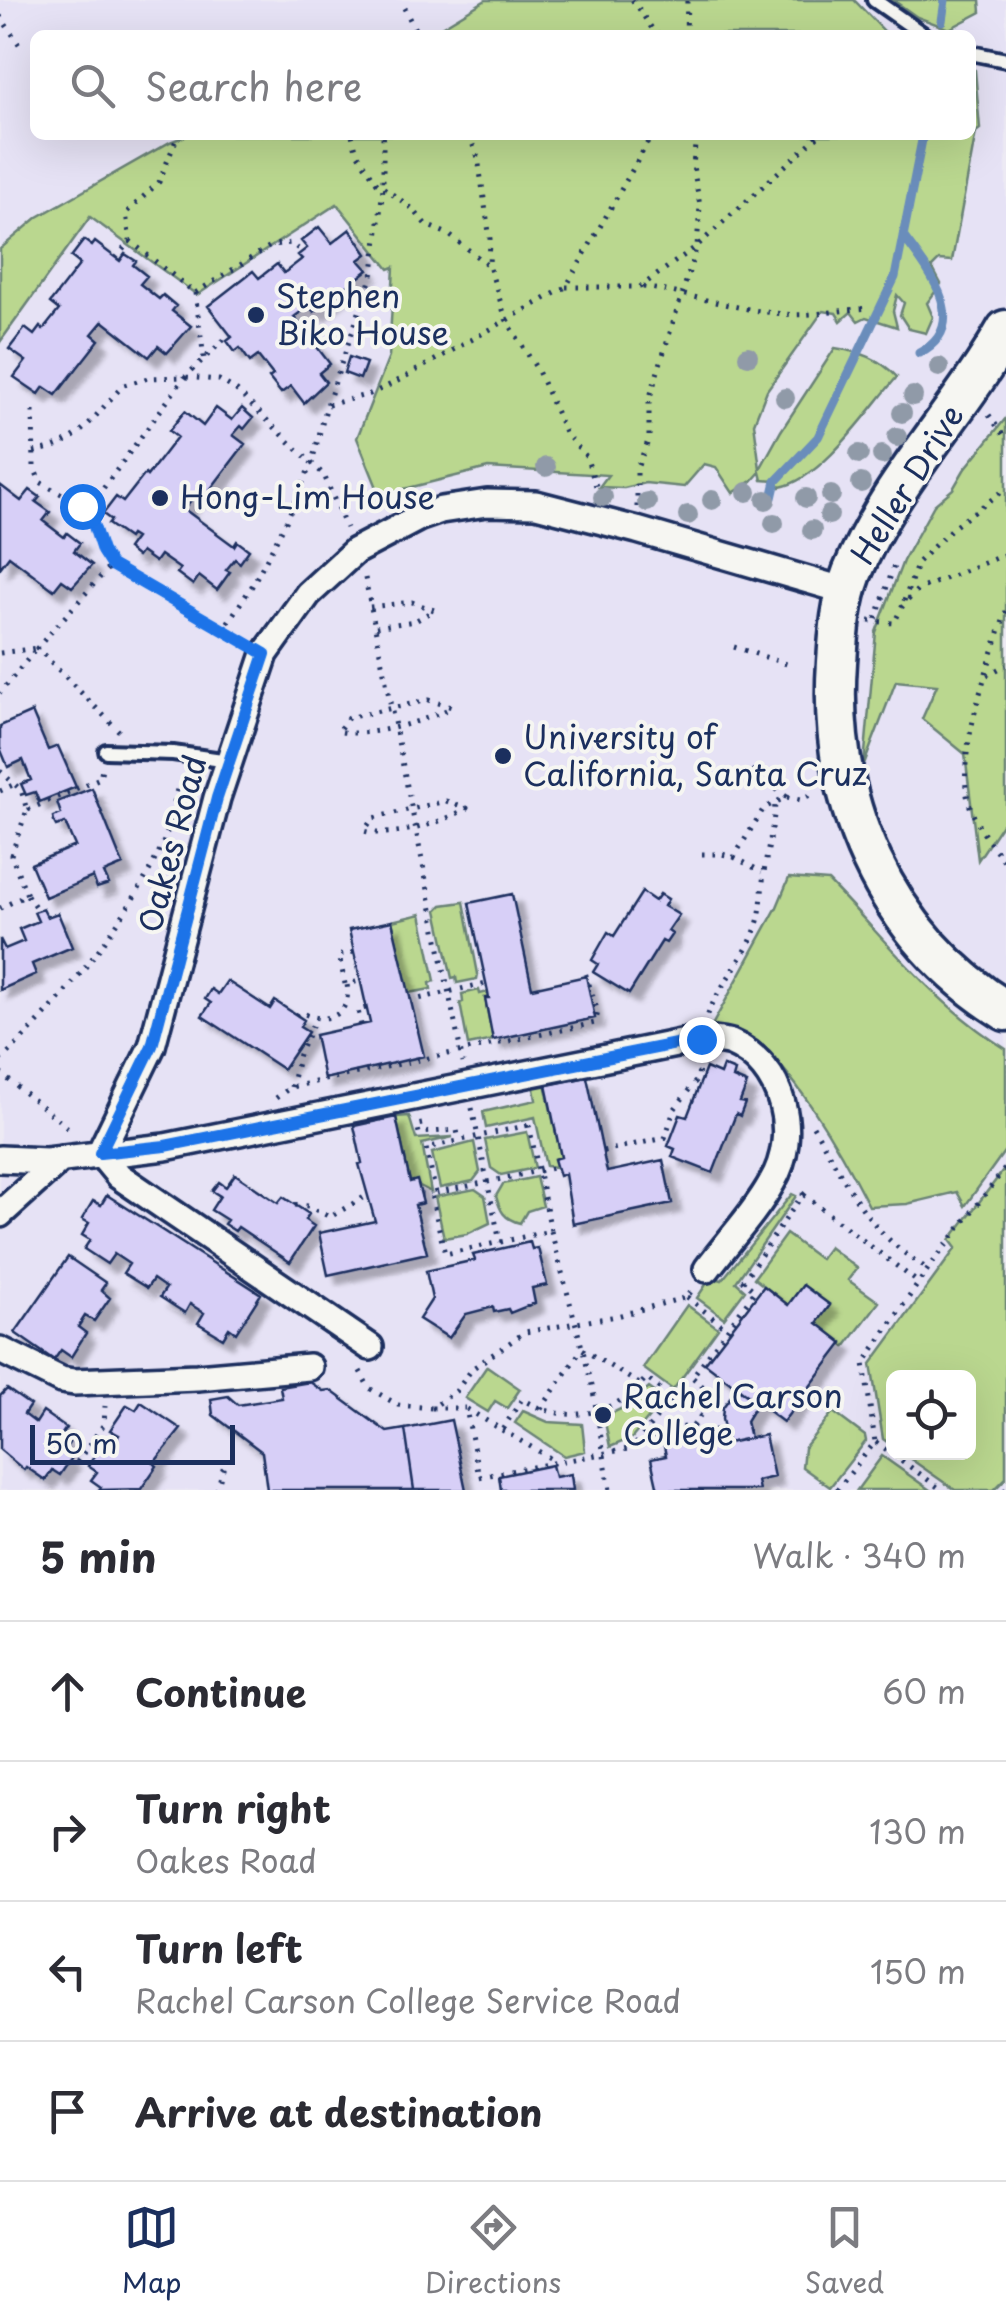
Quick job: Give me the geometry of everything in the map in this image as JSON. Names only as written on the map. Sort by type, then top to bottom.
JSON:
[{"type":"main road","name":"Heller Drive","points":[[1006,330],[877,522],[854,605],[840,616],[835,720],[838,756],[860,838],[882,881],[922,937],[960,976],[1006,1012]]},
{"type":"street","name":"Oakes Road","points":[[100,1153],[152,1046],[229,760],[265,654],[308,594],[332,570],[376,538],[441,510],[536,504],[637,530],[854,605]]},
{"type":"street","points":[[0,1159],[61,1159],[165,1146],[701,1039],[730,1042],[770,1072],[783,1104],[786,1126],[782,1160],[772,1183],[707,1269]]},
{"type":"street","points":[[100,1153],[119,1176],[370,1347]]},
{"type":"street","points":[[0,1214],[61,1159]]},
{"type":"street","points":[[0,1350],[61,1380],[74,1382],[197,1378],[309,1367]]},
{"type":"lane","points":[[874,0],[917,30]]},
{"type":"lane","points":[[976,54],[1006,60]]},
{"type":"lane","points":[[106,750],[229,760]]},
{"type":"path","points":[[632,0],[653,30]]},
{"type":"path","points":[[686,30],[687,0]]},
{"type":"path","points":[[404,8],[415,30]]},
{"type":"path","points":[[0,16],[23,50]]},
{"type":"path","points":[[176,140],[159,182],[126,213],[130,241],[195,293],[204,358]]},
{"type":"path","points":[[353,140],[357,153],[383,188],[413,208],[426,225],[448,234],[489,266]]},
{"type":"path","points":[[222,631],[268,555],[312,462],[326,405],[373,272],[383,188],[382,140]]},
{"type":"path","points":[[471,140],[478,158],[490,240],[489,266],[506,319],[538,371],[565,433],[586,456],[598,492],[598,519]]},
{"type":"path","points":[[566,287],[649,140]]},
{"type":"path","points":[[637,530],[637,468],[649,439],[649,400],[697,246],[700,206],[693,166],[696,140]]},
{"type":"path","points":[[640,287],[697,246],[814,140]]},
{"type":"path","points":[[116,258],[130,241]]},
{"type":"path","points":[[195,293],[272,245],[290,243],[302,252]]},
{"type":"path","points":[[326,405],[370,394],[394,383],[566,287],[640,287],[789,315],[871,308]]},
{"type":"path","points":[[88,508],[185,377],[230,334]]},
{"type":"path","points":[[34,452],[73,440],[124,385],[148,378],[218,380],[236,390],[324,475],[348,534]]},
{"type":"path","points":[[33,411],[34,467],[40,482],[88,508],[102,551],[111,565],[265,654]]},
{"type":"path","points":[[854,605],[875,622],[894,623],[918,562],[951,530],[1006,489]]},
{"type":"path","points":[[875,622],[899,553]]},
{"type":"path","points":[[902,607],[917,590],[1006,554]]},
{"type":"path","points":[[0,693],[111,565]]},
{"type":"path","points":[[363,570],[460,1049]]},
{"type":"path","points":[[370,607],[412,602],[434,610],[415,621],[374,627]]},
{"type":"path","points":[[1006,611],[966,754],[967,798],[978,828],[1006,863]]},
{"type":"path","points":[[734,647],[787,664]]},
{"type":"path","points":[[0,653],[36,648]]},
{"type":"path","points":[[36,648],[142,754]]},
{"type":"path","points":[[987,674],[1006,664]]},
{"type":"path","points":[[428,700],[452,707],[430,719],[352,735],[338,731],[348,718],[391,706],[428,700]]},
{"type":"path","points":[[27,810],[100,778],[106,750]]},
{"type":"path","points":[[751,770],[787,797],[800,800],[810,795]]},
{"type":"path","points":[[0,771],[21,790],[27,810],[11,855],[38,911]]},
{"type":"path","points":[[0,790],[13,785]]},
{"type":"path","points":[[0,1060],[35,1028],[124,910],[164,841],[178,785],[197,791]]},
{"type":"path","points":[[734,857],[764,808],[787,797]]},
{"type":"path","points":[[446,801],[467,808],[448,820],[414,826],[379,836],[364,831],[374,818],[411,807],[446,801]]},
{"type":"path","points":[[603,1151],[665,1138],[674,1110],[698,1078],[701,1039],[716,992],[748,947],[764,904],[764,873],[774,831],[775,802]]},
{"type":"path","points":[[702,854],[734,857],[764,873]]},
{"type":"path","points":[[0,908],[27,895]]},
{"type":"path","points":[[296,1015],[301,1012],[315,1020],[343,1010],[349,996],[339,955],[354,952]]},
{"type":"path","points":[[262,1127],[277,1096],[292,1087],[596,1022],[598,1012],[584,969]]},
{"type":"path","points":[[348,984],[360,981]]},
{"type":"path","points":[[410,1001],[486,983]]},
{"type":"path","points":[[346,1003],[358,1010],[366,1008]]},
{"type":"path","points":[[358,1010],[361,1025]]},
{"type":"path","points":[[292,1087],[299,1054],[315,1020]]},
{"type":"path","points":[[0,1073],[100,1153]]},
{"type":"path","points":[[808,1118],[867,1219],[898,1251],[928,1269]]},
{"type":"path","points":[[551,1231],[444,1254],[426,1148],[478,1133],[529,1125],[551,1231],[597,1411],[610,1490]]},
{"type":"path","points":[[478,1133],[500,1242]]},
{"type":"path","points":[[420,1195],[557,1167]]},
{"type":"path","points":[[942,1490],[875,1442],[864,1364],[928,1269],[1006,1167]]},
{"type":"path","points":[[794,1187],[920,1284]]},
{"type":"path","points":[[466,1408],[479,1477],[633,1448],[671,1429],[694,1426],[715,1396],[692,1376],[757,1292],[743,1281],[802,1194]]},
{"type":"path","points":[[295,1205],[308,1206],[330,1218],[366,1196]]},
{"type":"path","points":[[432,1408],[456,1391],[473,1368],[526,1332],[617,1316],[688,1297],[707,1269]]},
{"type":"path","points":[[688,1297],[727,1329]]},
{"type":"path","points":[[582,1349],[641,1385]]},
{"type":"path","points":[[541,1409],[582,1349]]},
{"type":"path","points":[[309,1367],[355,1363],[369,1388],[398,1406],[466,1408],[555,1461]]},
{"type":"path","points":[[502,1430],[522,1399],[541,1409],[571,1415],[597,1411],[618,1403],[646,1378],[700,1416]]},
{"type":"path","points":[[77,1462],[104,1424],[106,1398]]},
{"type":"path","points":[[633,1448],[672,1398]]},
{"type":"path","points":[[837,1490],[875,1442]]},
{"type":"path","points":[[217,1490],[225,1462]]},
{"type":"shaded area","name":"University of California, Santa Cruz","points":[[0,0],[1006,0],[1006,1490],[0,1490]]},
{"type":"green space","points":[[486,0],[854,0],[883,30],[436,30]]},
{"type":"green space","points":[[893,0],[980,0],[981,12],[949,29],[917,17]]},
{"type":"green space","points":[[976,82],[980,129],[976,132]]},
{"type":"green space","points":[[975,140],[952,261],[939,260],[932,267],[941,284],[927,303],[933,317],[926,333],[909,329],[900,315],[904,303],[897,295],[893,311],[897,327],[866,317],[858,321],[851,312],[841,321],[836,313],[823,311],[767,390],[754,423],[760,469],[835,348],[869,357],[897,377],[829,457],[796,481],[780,487],[776,481],[762,480],[760,472],[733,493],[716,467],[704,464],[684,487],[645,483],[624,488],[599,487],[608,475],[488,468],[380,495],[357,438],[389,357],[394,267],[389,269],[337,204],[197,295],[90,217],[0,342],[0,249],[38,217],[170,142]]},
{"type":"green space","points":[[1006,418],[1006,818],[978,860],[965,754],[922,719],[937,685],[896,681],[864,764],[876,632],[903,561],[934,505],[953,489]]},
{"type":"green space","points":[[789,878],[828,881],[934,992],[1006,1049],[1006,1149],[965,1206],[957,1192],[907,1204],[869,1206],[814,1110],[777,1062],[759,1044],[741,1034],[710,1029]]},
{"type":"green space","points":[[464,902],[478,974],[477,979],[457,983],[456,977],[452,978],[437,910],[442,905]]},
{"type":"green space","points":[[421,914],[435,981],[430,983],[431,989],[408,993],[392,921]]},
{"type":"green space","points":[[479,990],[480,994],[488,992],[489,998],[485,999],[493,1040],[468,1045],[460,1003],[462,994]]},
{"type":"green space","points":[[543,1074],[561,1157],[555,1159],[557,1167],[546,1166],[535,1117],[486,1128],[483,1112],[536,1100],[533,1083]]},
{"type":"green space","points":[[409,1116],[416,1139],[453,1137],[422,1144],[431,1192],[416,1181],[410,1182],[396,1117]]},
{"type":"green space","points":[[527,1132],[535,1168],[501,1175],[491,1168],[485,1140]]},
{"type":"green space","points":[[474,1142],[480,1172],[473,1181],[440,1188],[432,1153]]},
{"type":"green space","points":[[1006,1167],[1006,1478],[994,1490],[955,1490],[912,1460],[976,1460],[976,1370],[886,1370],[886,1441],[883,1439],[871,1364],[956,1248],[950,1240]]},
{"type":"green space","points":[[536,1177],[543,1206],[527,1211],[520,1223],[506,1217],[496,1196],[503,1184]]},
{"type":"green space","points":[[475,1189],[485,1196],[490,1223],[467,1234],[444,1238],[435,1197]]},
{"type":"green space","points":[[792,1194],[796,1196],[736,1282],[745,1290],[724,1318],[697,1298],[711,1277],[722,1280]]},
{"type":"green space","points":[[786,1234],[820,1259],[829,1247],[857,1268],[848,1280],[879,1302],[845,1347],[817,1323],[830,1305],[803,1285],[788,1305],[754,1278]]},
{"type":"green space","points":[[687,1305],[718,1328],[673,1390],[643,1368]]},
{"type":"green space","points":[[487,1366],[520,1389],[507,1408],[495,1401],[488,1412],[465,1398]]},
{"type":"green space","points":[[649,1388],[664,1399],[632,1438],[610,1447],[604,1417],[631,1404]]},
{"type":"green space","points":[[523,1411],[548,1422],[582,1424],[585,1451],[564,1456],[515,1423]]},
{"type":"green space","points":[[833,1412],[865,1436],[866,1441],[830,1487],[802,1467],[804,1448]]},
{"type":"green space","points":[[882,1456],[930,1490],[857,1490]]},
{"type":"building","name":"Stephen Biko House","points":[[319,227],[332,243],[350,229],[367,254],[359,260],[368,270],[314,312],[309,306],[294,317],[330,364],[319,373],[326,382],[304,403],[291,386],[281,393],[258,356],[250,362],[240,348],[235,352],[227,341],[232,337],[208,306],[253,271],[259,278],[277,264],[284,273],[302,259],[298,255],[307,248],[301,241]]},
{"type":"building","points":[[84,240],[92,246],[95,242],[120,261],[125,254],[136,261],[133,265],[147,276],[140,284],[159,299],[163,295],[176,306],[172,311],[191,326],[167,353],[158,346],[149,357],[103,321],[92,334],[99,340],[56,395],[44,387],[39,394],[14,377],[26,361],[9,349],[25,328],[34,335],[59,310],[50,303],[80,264],[71,257]]},
{"type":"building","points":[[349,357],[366,363],[360,379],[344,373]]},
{"type":"building","name":"Hong-Lim House","points":[[216,408],[232,420],[242,408],[253,418],[233,435],[245,444],[203,499],[196,494],[184,509],[234,546],[237,541],[249,550],[240,563],[235,559],[226,570],[230,572],[217,590],[199,576],[193,585],[177,573],[180,569],[160,555],[155,562],[141,552],[137,557],[127,549],[135,538],[128,538],[108,524],[111,520],[103,514],[116,497],[123,502],[147,476],[177,437],[169,431],[185,411],[203,426]]},
{"type":"building","points":[[0,485],[21,501],[30,490],[40,497],[36,502],[50,512],[43,521],[64,537],[67,533],[80,543],[74,551],[92,565],[72,587],[62,580],[54,590],[9,556],[0,568]]},
{"type":"building","points":[[32,712],[48,750],[58,746],[76,787],[39,802],[35,792],[26,795],[21,784],[31,780],[23,760],[8,767],[0,748],[0,726]]},
{"type":"building","points":[[92,788],[123,865],[104,873],[109,884],[97,888],[93,877],[45,897],[31,864],[75,846],[65,823],[56,826],[54,822],[53,817],[61,814],[57,802]]},
{"type":"building","points":[[642,892],[655,901],[660,894],[668,899],[664,906],[679,915],[668,931],[672,934],[666,943],[662,941],[629,994],[593,972],[598,964],[592,960],[608,932],[614,936]]},
{"type":"building","points":[[512,894],[532,988],[586,976],[595,1018],[493,1040],[485,998],[489,998],[488,992],[469,903]]},
{"type":"building","points":[[43,909],[47,917],[58,913],[72,947],[32,964],[36,974],[0,990],[0,939],[5,949],[24,941],[19,929],[38,921],[34,912]]},
{"type":"building","points":[[392,921],[424,1056],[324,1079],[315,1035],[370,1023],[349,930]]},
{"type":"building","points":[[227,981],[270,1009],[275,1001],[304,1020],[300,1027],[308,1032],[283,1069],[202,1016],[211,1003],[205,999],[211,989],[218,994]]},
{"type":"building","points":[[723,1066],[735,1071],[733,1078],[747,1084],[740,1102],[745,1103],[740,1116],[736,1114],[713,1173],[672,1157],[675,1149],[668,1146],[680,1115],[687,1117],[706,1068],[720,1074]]},
{"type":"building","points":[[587,1077],[607,1172],[663,1160],[672,1203],[573,1224],[565,1174],[559,1176],[554,1159],[561,1157],[546,1085]]},
{"type":"building","points":[[396,1117],[410,1182],[417,1180],[423,1203],[415,1205],[427,1253],[328,1275],[319,1233],[375,1221],[359,1164],[362,1163],[354,1126]]},
{"type":"building","points":[[235,1174],[278,1203],[283,1197],[309,1214],[305,1220],[314,1226],[290,1262],[238,1227],[235,1231],[224,1224],[227,1220],[211,1210],[220,1196],[212,1191],[219,1182],[226,1187]]},
{"type":"building","points":[[107,1195],[261,1294],[236,1333],[229,1328],[223,1338],[198,1323],[204,1313],[190,1304],[185,1313],[160,1297],[166,1288],[153,1279],[147,1288],[123,1273],[129,1264],[114,1254],[107,1264],[84,1249],[90,1240],[82,1235],[89,1223],[82,1219],[93,1201],[101,1205]]},
{"type":"building","points":[[530,1242],[532,1249],[538,1248],[547,1285],[532,1288],[535,1303],[510,1313],[508,1309],[494,1312],[493,1307],[466,1314],[449,1338],[419,1319],[432,1299],[426,1271]]},
{"type":"building","points":[[68,1257],[106,1283],[101,1290],[110,1298],[94,1321],[85,1316],[78,1327],[86,1333],[71,1357],[61,1350],[54,1360],[15,1333]]},
{"type":"building","points":[[803,1285],[830,1305],[817,1323],[843,1343],[783,1422],[705,1363],[764,1286],[788,1305]]},
{"type":"building","points":[[310,1382],[323,1391],[330,1390],[387,1432],[405,1429],[414,1490],[267,1490],[262,1452],[213,1415],[211,1399],[228,1396],[238,1405],[282,1398],[280,1387]]},
{"type":"building","points":[[737,1388],[757,1403],[746,1421],[750,1438],[727,1443],[723,1407]]},
{"type":"building","points":[[7,1389],[30,1405],[24,1414],[36,1423],[43,1412],[66,1428],[60,1437],[69,1443],[62,1453],[71,1459],[60,1475],[52,1470],[45,1480],[26,1467],[24,1470],[0,1450],[0,1396]]},
{"type":"building","points":[[141,1402],[181,1429],[154,1463],[157,1466],[141,1489],[99,1490],[101,1487],[91,1480],[97,1472],[88,1466],[104,1442],[112,1447],[119,1435],[110,1430],[127,1405],[136,1410]]},
{"type":"building","points":[[451,1420],[466,1490],[414,1490],[405,1429]]},
{"type":"building","points":[[715,1429],[719,1445],[765,1435],[774,1477],[757,1481],[759,1490],[658,1490],[651,1459],[666,1456],[663,1441]]},
{"type":"building","points":[[552,1465],[555,1477],[571,1474],[573,1490],[501,1490],[499,1476]]},
{"type":"waterway","points":[[942,21],[945,0]]},
{"type":"waterway","points":[[772,498],[776,481],[818,437],[895,277],[922,140]]},
{"type":"waterway","points":[[903,236],[933,280],[944,312],[943,327],[935,341],[919,353]]},
{"type":"place","name":"Stephen Biko House","points":[[256,315]]},
{"type":"place","name":"Hong-Lim House","points":[[160,498]]},
{"type":"place","name":"University of California, Santa Cruz","points":[[503,756]]},
{"type":"place","name":"Rachel Carson College","points":[[603,1415]]},
{"type":"route","points":[[82,506],[88,508],[102,551],[111,565],[265,654],[217,798],[152,1046],[100,1153],[165,1146],[701,1039]]}]
